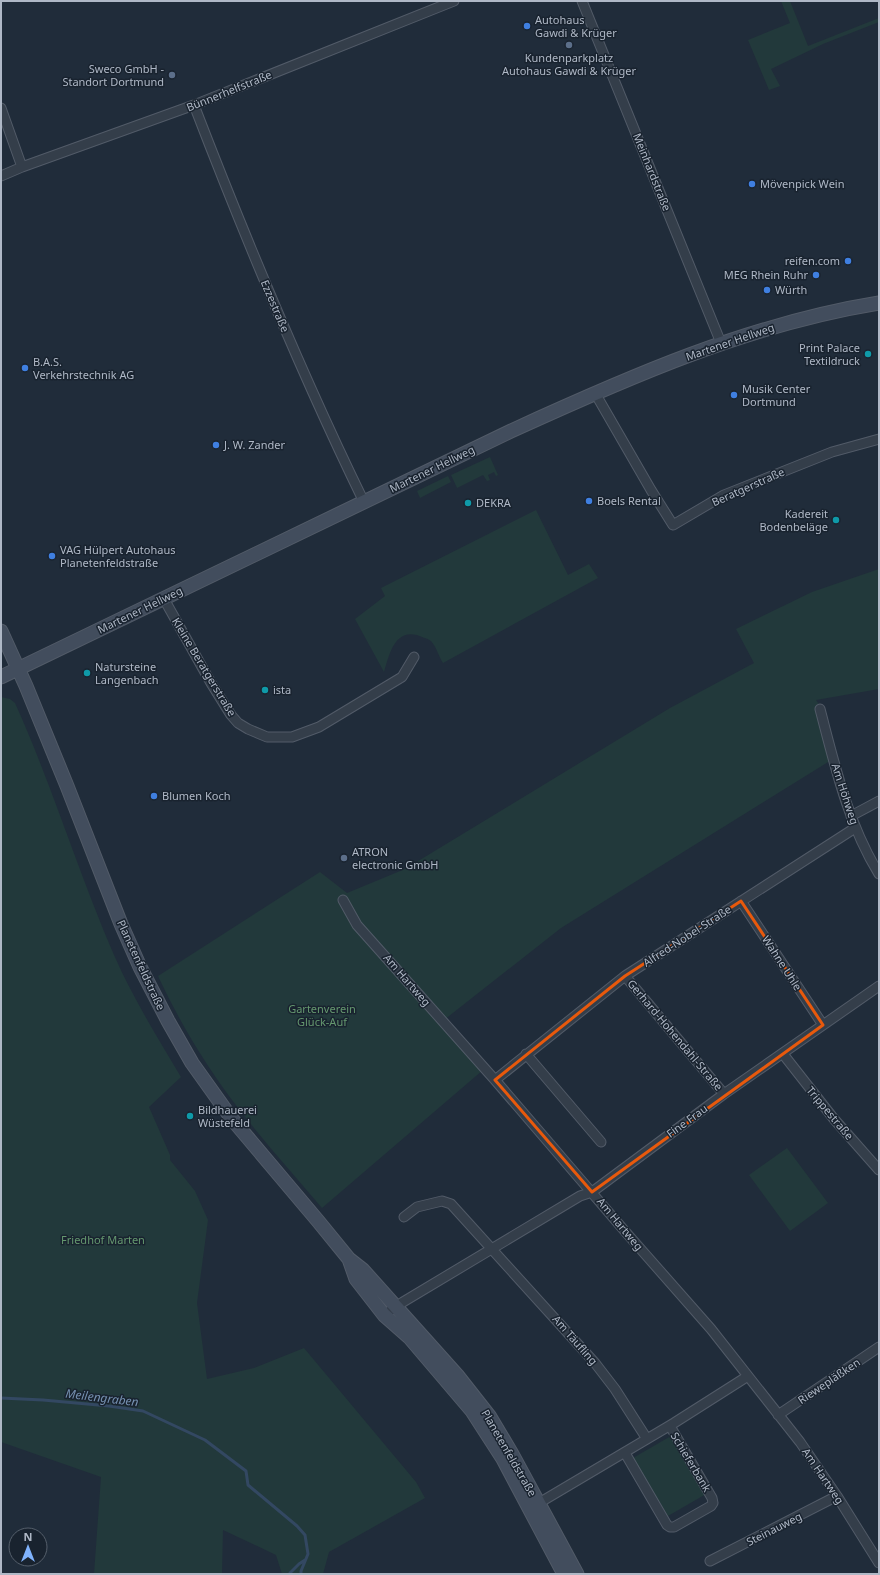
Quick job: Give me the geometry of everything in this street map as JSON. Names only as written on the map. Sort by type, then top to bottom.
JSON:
[{"type":"street","name":"Bünnerhelfstraße","points":[[1,176],[194,105],[454,1]]},
{"type":"street","name":"Meinhardstraße","points":[[582,1],[721,343]]},
{"type":"street","name":"Ezzestraße","points":[[194,105],[269,291],[307,380],[364,502]]},
{"type":"street","points":[[1,108],[22,167]]},
{"type":"street","name":"Martener Hellweg","points":[[1,677],[511,431],[596,393],[721,343],[797,320],[879,303]]},
{"type":"street","name":"Beratgerstraße","points":[[596,393],[651,490],[673,525],[724,495],[832,452],[879,439]]},
{"type":"street","name":"Kleine Beratgerstraße","points":[[164,599],[204,672],[231,716],[248,729],[267,736],[292,737],[319,727],[402,677],[414,657]]},
{"type":"street","name":"Planetenfeldstraße","points":[[1,631],[67,786],[121,924],[140,967],[192,1063],[225,1110],[348,1259],[363,1270],[457,1375],[478,1401],[501,1434],[577,1574]]},
{"type":"street","name":"Am Höhweg","points":[[820,710],[839,781],[855,828],[879,874]]},
{"type":"street","points":[[851,816],[879,800]]},
{"type":"street","name":"Alfred-Nobel-Straße","points":[[495,1080],[626,976],[855,828]]},
{"type":"street","name":"Am Hartweg","points":[[343,900],[357,925],[495,1080],[711,1329],[800,1442],[837,1496],[878,1561]]},
{"type":"street","name":"Wahne Uhle","points":[[741,901],[823,1025]]},
{"type":"street","name":"Gerhard-Hohendahl-Straße","points":[[626,976],[724,1094]]},
{"type":"street","name":"Fine Frau","points":[[396,1307],[580,1196],[592,1192],[724,1094],[879,986]]},
{"type":"street","points":[[526,1054],[600,1142]]},
{"type":"street","name":"Trippestraße","points":[[783,1054],[834,1119],[879,1170]]},
{"type":"street","points":[[404,1217],[417,1207],[442,1201],[447,1202],[452,1204],[491,1249]]},
{"type":"street","name":"Am Täufling","points":[[491,1249],[557,1319],[595,1363],[615,1389],[647,1439]]},
{"type":"street","name":"Planetenfeldstraße","points":[[348,1259],[356,1279],[384,1315],[409,1337],[472,1411],[503,1459],[564,1574]]},
{"type":"street","points":[[384,1315],[396,1307]]},
{"type":"street","name":"Riewepläßken","points":[[778,1415],[879,1347]]},
{"type":"street","name":"Schieferbank","points":[[538,1503],[670,1426],[748,1376]]},
{"type":"street","name":"Schieferbank","points":[[625,1453],[667,1525],[670,1527],[674,1527],[711,1506],[713,1503],[712,1498],[670,1426]]},
{"type":"street","name":"Steinauweg","points":[[710,1561],[837,1496]]},
{"type":"highlighted area","points":[[741,901],[823,1025],[592,1192],[495,1080],[625,976]]},
{"type":"green space","points":[[781,1],[790,1],[808,46],[879,18],[879,22],[823,44],[771,69],[780,86],[769,90],[748,40],[790,23]]},
{"type":"green space","points":[[490,457],[498,475],[496,476],[494,472],[488,475],[490,480],[487,481],[483,475],[457,488],[451,475]]},
{"type":"green space","points":[[448,476],[451,482],[420,498],[417,491]]},
{"type":"green space","points":[[536,510],[568,575],[589,564],[598,578],[443,663],[431,641],[417,635],[409,634],[403,636],[394,645],[384,672],[355,619],[385,596],[381,588]]},
{"type":"green space","name":"Gartenverein Glück-Auf","points":[[879,569],[879,689],[816,700],[820,706],[833,759],[561,928],[444,1020],[483,1070],[322,1208],[259,1134],[216,1078],[175,1011],[158,976],[320,872],[347,893],[405,869],[670,708],[754,663],[736,629],[812,592]]},
{"type":"green space","name":"Friedhof Marten","points":[[1,697],[10,699],[15,703],[41,765],[101,924],[121,971],[137,1002],[181,1077],[149,1107],[170,1155],[170,1160],[195,1191],[208,1220],[197,1303],[207,1379],[254,1368],[304,1348],[416,1482],[425,1498],[329,1552],[323,1574],[282,1574],[276,1555],[223,1530],[222,1574],[94,1574],[101,1477],[1,1442]]},
{"type":"green space","points":[[787,1148],[828,1203],[790,1231],[749,1175]]},
{"type":"green space","points":[[671,1436],[706,1494],[668,1516],[633,1458]]},
{"type":"waterway","name":"Meilengraben","points":[[1,1398],[109,1406],[143,1411],[205,1440],[246,1471],[248,1485],[297,1526],[305,1535],[308,1554],[301,1574]]},
{"type":"waterway","points":[[290,1573],[305,1560]]},
{"type":"place","name":"Autohaus Gawdi & Krüger","points":[[527,26]]},
{"type":"place","name":"Kundenparkplatz Autohaus Gawdi & Krüger","points":[[569,45]]},
{"type":"place","name":"Sweco GmbH - Standort Dortmund","points":[[172,75]]},
{"type":"place","name":"Mövenpick Wein","points":[[752,184]]},
{"type":"place","name":"reifen.com","points":[[848,261]]},
{"type":"place","name":"MEG Rhein Ruhr","points":[[816,275]]},
{"type":"place","name":"Würth","points":[[767,290]]},
{"type":"place","name":"Print Palace Textildruck","points":[[868,354]]},
{"type":"place","name":"B.A.S. Verkehrstechnik AG","points":[[25,368]]},
{"type":"place","name":"Musik Center Dortmund","points":[[734,395]]},
{"type":"place","name":"J. W. Zander","points":[[216,445]]},
{"type":"place","name":"Boels Rental","points":[[589,501]]},
{"type":"place","name":"DEKRA","points":[[468,503]]},
{"type":"place","name":"Kadereit Bodenbeläge","points":[[836,520]]},
{"type":"place","name":"VAG Hülpert Autohaus Planetenfeldstraße","points":[[52,556]]},
{"type":"place","name":"Natursteine Langenbach","points":[[87,673]]},
{"type":"place","name":"ista","points":[[265,690]]},
{"type":"place","name":"Blumen Koch","points":[[154,796]]},
{"type":"place","name":"ATRON electronic GmbH","points":[[344,858]]},
{"type":"place","name":"Bildhauerei Wüstefeld","points":[[190,1116]]}]
